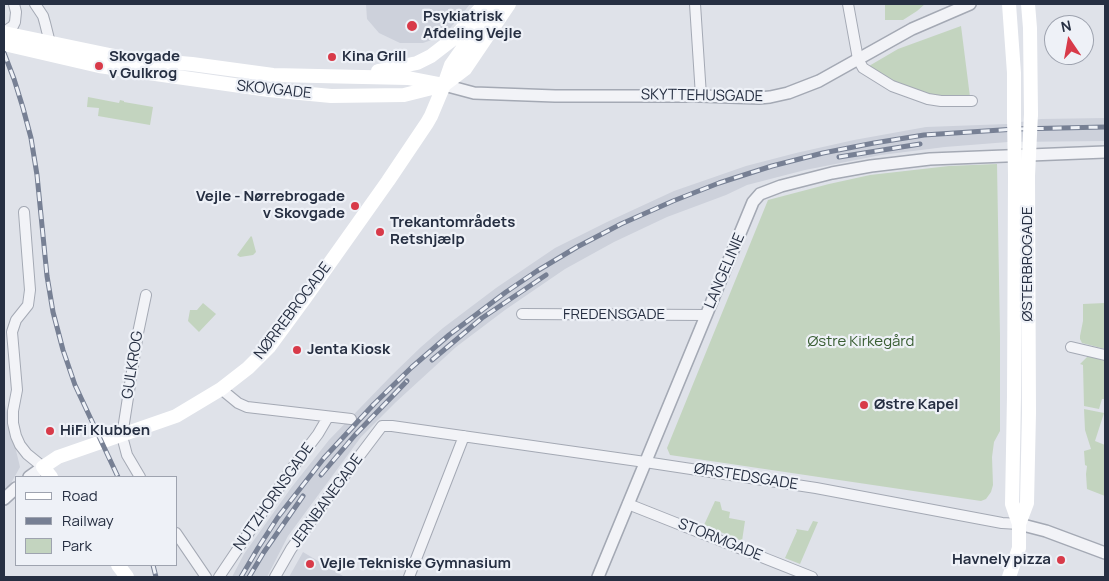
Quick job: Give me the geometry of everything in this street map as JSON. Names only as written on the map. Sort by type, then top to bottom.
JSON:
[{"type":"main road","name":"SKOVGADE","points":[[342,76],[385,70],[420,62],[453,39],[484,4]]},
{"type":"main road","name":"NØRREBROGADE","points":[[47,472],[65,453],[122,436],[176,416],[221,389],[248,368],[269,346],[301,304],[427,124],[454,60],[494,4]]},
{"type":"main road","points":[[444,85],[465,70],[509,4]]},
{"type":"main road","name":"ØSTERBROGADE","points":[[1009,4],[1014,73],[1014,116],[1022,176]]},
{"type":"main road","name":"ØSTERBROGADE","points":[[1010,577],[1020,548],[1019,524],[1012,504],[1022,176],[1031,114],[1028,4]]},
{"type":"main road","name":"SKOVGADE","points":[[4,32],[99,66],[269,90],[331,96],[404,94],[444,85]]},
{"type":"main road","name":"SKOVGADE","points":[[4,44],[192,64],[273,75],[408,78],[444,85]]},
{"type":"main road","points":[[119,566],[127,577]]},
{"type":"street","points":[[4,32],[13,26],[15,22],[16,12],[14,4]]},
{"type":"street","points":[[35,4],[43,16],[49,48]]},
{"type":"street","points":[[696,4],[701,96]]},
{"type":"street","points":[[848,4],[858,59],[863,68],[892,86],[928,99],[940,102],[972,101]]},
{"type":"street","name":"SKYTTEHUSGADE","points":[[444,85],[474,93],[563,96],[758,98],[781,95],[819,81],[912,29],[970,4]]},
{"type":"street","name":"LANGELINIE","points":[[598,577],[753,202],[760,194],[781,186],[824,175],[871,166],[930,159],[1105,152]]},
{"type":"street","points":[[24,212],[30,290],[28,305],[16,320],[12,332],[17,390],[13,423],[20,446],[47,472]]},
{"type":"street","name":"GULKROG","points":[[122,436],[146,295]]},
{"type":"street","name":"FREDENSGADE","points":[[522,314],[706,315]]},
{"type":"street","points":[[1071,346],[1105,355]]},
{"type":"street","points":[[221,389],[238,403],[247,407],[351,419]]},
{"type":"street","name":"NUTZHORNSGADE","points":[[219,577],[292,467],[318,434],[328,417]]},
{"type":"street","name":"ØRSTEDSGADE","points":[[382,426],[464,436],[816,488],[1002,523],[1019,524],[1046,531],[1105,553]]},
{"type":"street","name":"JERNBANEGADE","points":[[275,577],[291,549],[317,511],[382,426]]},
{"type":"street","points":[[122,436],[127,455],[139,476]]},
{"type":"street","points":[[409,577],[464,436]]},
{"type":"street","points":[[33,476],[47,472]]},
{"type":"street","points":[[4,500],[15,489]]},
{"type":"street","name":"STORMGADE","points":[[628,504],[812,577]]},
{"type":"street","points":[[178,536],[206,577]]},
{"type":"shaded area","name":"Psykiatrisk Afdeling Vejle","points":[[366,4],[470,4],[443,36],[423,43],[400,43],[379,33],[367,19]]},
{"type":"shaded area","points":[[1105,118],[1105,141],[1008,142],[945,147],[881,155],[805,170],[747,185],[667,217],[614,242],[565,269],[505,310],[456,347],[361,437],[288,536],[267,577],[232,577],[244,554],[291,488],[329,440],[392,375],[443,328],[496,288],[555,248],[674,191],[746,166],[796,153],[926,127],[1007,124],[1041,119]]},
{"type":"shaded area","points":[[4,400],[20,467],[4,496]]},
{"type":"shaded area","name":"Vejle Tekniske Gymnasium","points":[[303,552],[343,576],[289,577]]},
{"type":"green space","points":[[885,4],[925,4],[903,20],[885,20]]},
{"type":"green space","points":[[961,26],[970,97],[937,97],[904,88],[869,66],[898,49]]},
{"type":"green space","points":[[88,97],[119,103],[120,100],[153,107],[150,125],[98,116],[99,108],[87,107]]},
{"type":"green space","name":"Østre Kirkegård","points":[[997,164],[1000,431],[994,442],[992,457],[993,485],[986,499],[981,501],[670,455],[667,448],[768,200],[870,175],[949,166]]},
{"type":"green space","points":[[251,236],[256,252],[253,255],[240,257],[237,255]]},
{"type":"green space","points":[[203,303],[216,314],[199,332],[188,321],[190,310],[197,310]]},
{"type":"green space","points":[[1105,303],[1105,349],[1082,343],[1080,336],[1083,321],[1083,304]]},
{"type":"green space","points":[[1089,355],[1105,359],[1105,399],[1102,399],[1099,409],[1084,406],[1083,365],[1080,364]]},
{"type":"green space","points":[[1084,409],[1104,413],[1095,441],[1105,445],[1105,496],[1087,489],[1087,466],[1085,465],[1084,451],[1091,449],[1085,430]]},
{"type":"green space","points":[[715,501],[720,502],[722,510],[730,512],[729,518],[745,521],[742,541],[704,525]]},
{"type":"green space","points":[[813,521],[818,522],[800,564],[785,558],[797,531],[796,529],[808,531]]},
{"type":"railway","points":[[4,53],[14,79],[31,138],[37,175],[47,276],[53,312],[63,350],[75,385],[118,476]]},
{"type":"railway","points":[[241,577],[278,517],[324,458],[374,404],[412,367],[449,335],[506,292],[577,247],[621,224],[719,183],[772,166],[823,153],[924,135],[1016,129],[1105,127]]},
{"type":"railway","points":[[839,157],[920,144]]},
{"type":"railway","points":[[432,360],[482,318],[546,275]]},
{"type":"railway","points":[[321,475],[355,435],[407,381]]},
{"type":"railway","points":[[249,577],[303,496]]},
{"type":"railway","points":[[153,566],[156,577]]},
{"type":"place","name":"Psykiatrisk Afdeling Vejle","points":[[412,26]]},
{"type":"place","name":"Kina Grill","points":[[332,57]]},
{"type":"place","name":"Skovgade v Gulkrog","points":[[99,66]]},
{"type":"place","name":"Vejle - Nørrebrogade v Skovgade","points":[[355,206]]},
{"type":"place","name":"Trekantområdets Retshjælp","points":[[380,232]]},
{"type":"place","name":"Jenta Kiosk","points":[[297,350]]},
{"type":"place","name":"Østre Kapel","points":[[864,405]]},
{"type":"place","name":"HiFi Klubben","points":[[50,431]]},
{"type":"place","name":"Havnely pizza","points":[[1061,560]]},
{"type":"place","name":"Vejle Tekniske Gymnasium","points":[[310,564]]}]
